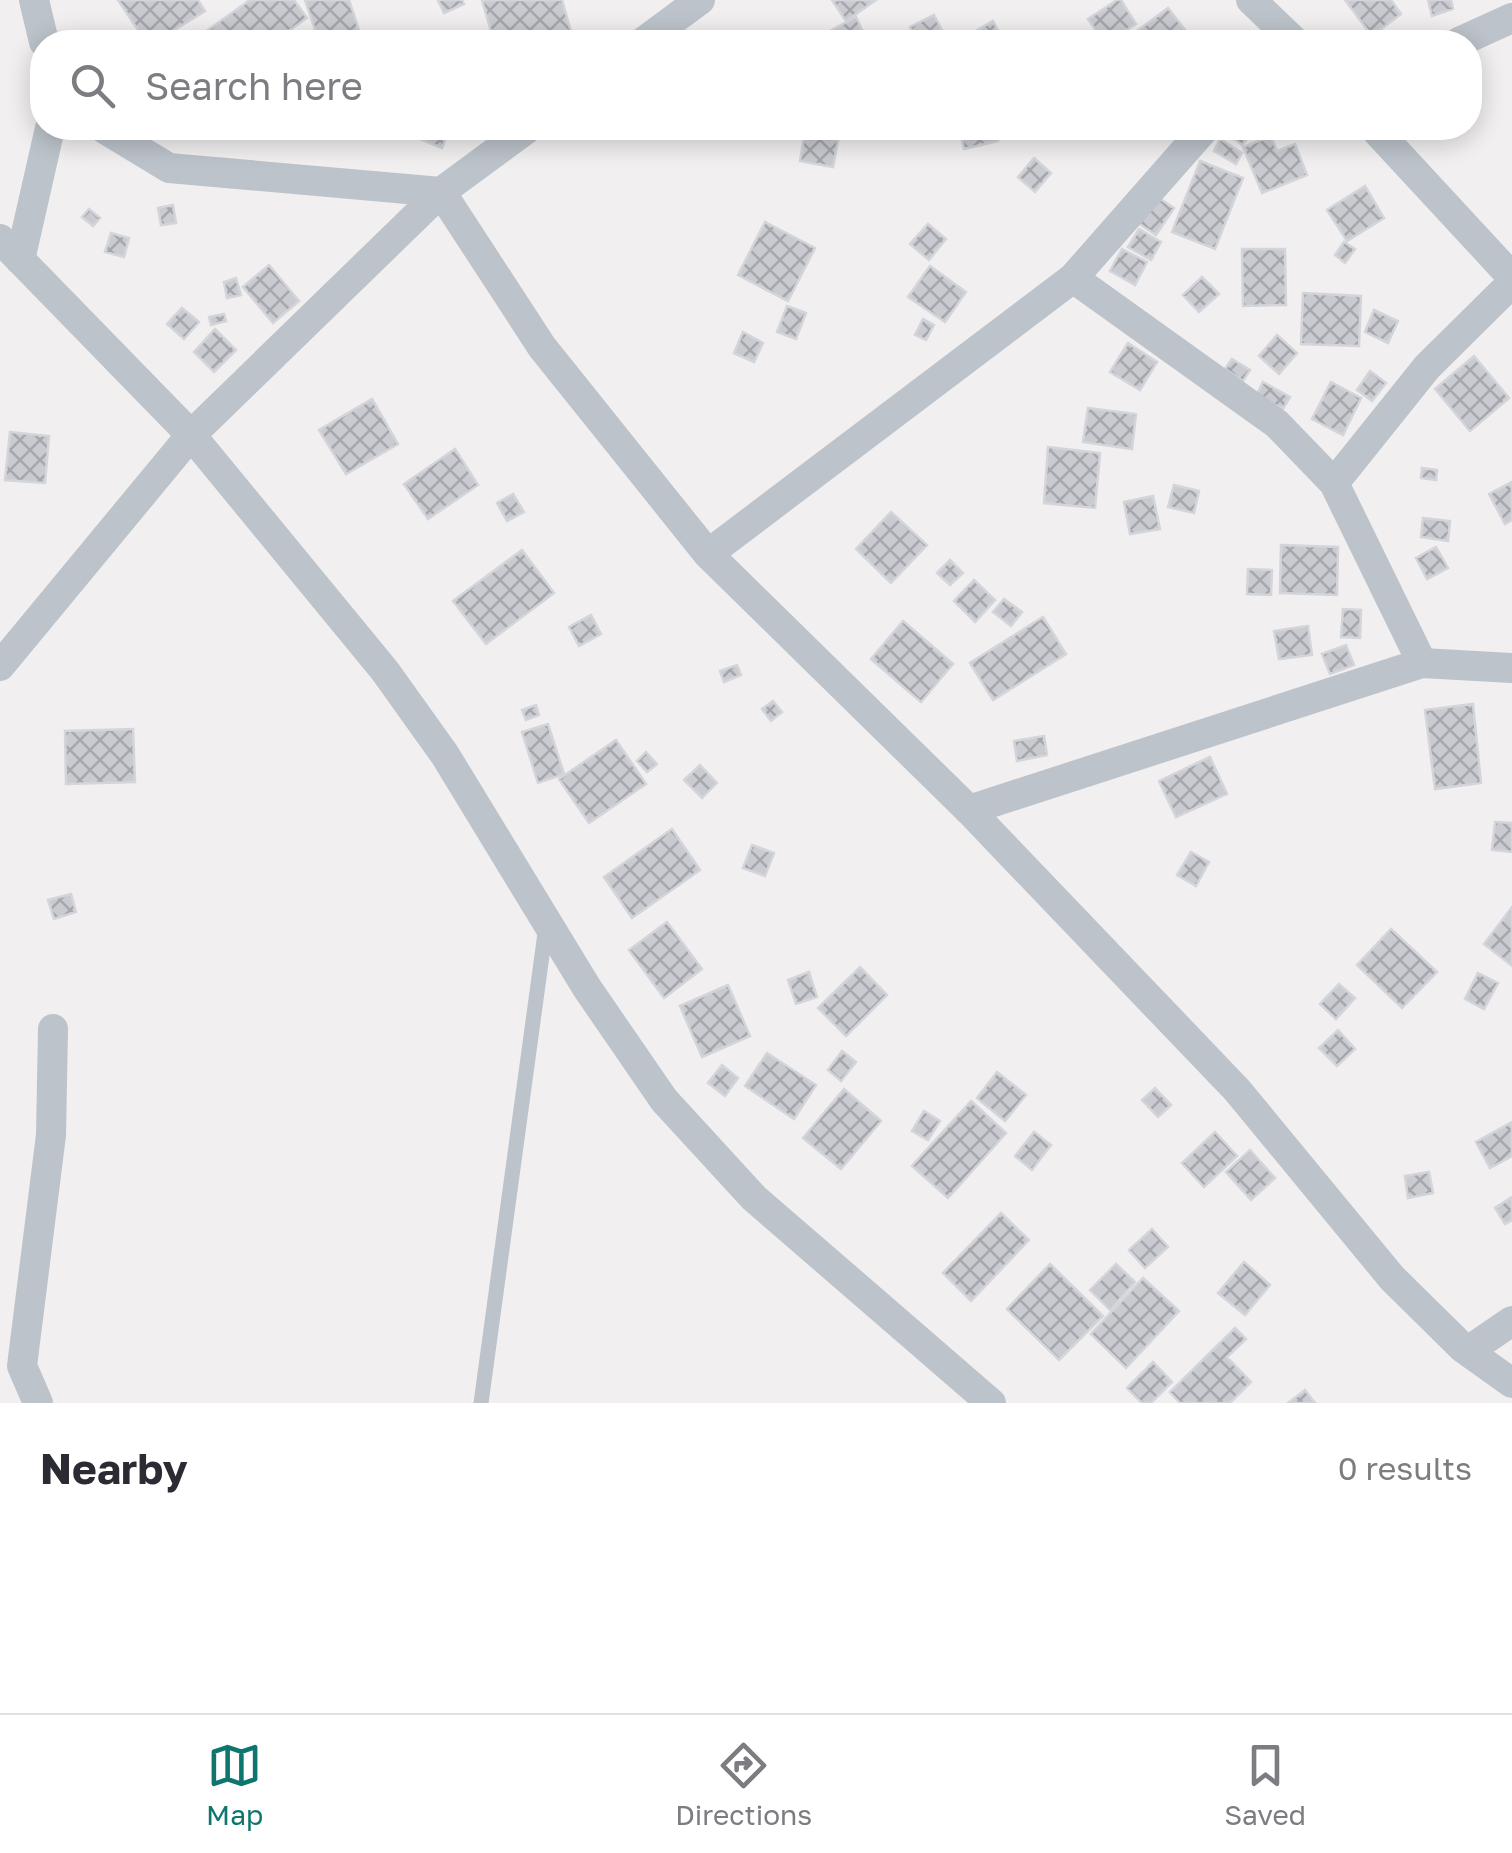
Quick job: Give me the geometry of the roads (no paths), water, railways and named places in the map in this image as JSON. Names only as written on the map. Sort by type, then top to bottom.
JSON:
[{"type":"street","points":[[34,0],[41,30]]},
{"type":"street","points":[[659,30],[700,0]]},
{"type":"street","points":[[1250,0],[1278,30]]},
{"type":"street","points":[[1482,32],[1512,18]]},
{"type":"street","points":[[46,140],[10,250],[192,435],[395,685],[445,755],[587,988],[664,1100],[754,1198],[991,1403]]},
{"type":"street","points":[[123,140],[170,168],[441,192]]},
{"type":"street","points":[[0,666],[192,435],[441,192],[512,140]]},
{"type":"street","points":[[708,554],[1073,278],[1194,140]]},
{"type":"street","points":[[1334,483],[1428,367],[1512,280],[1385,140]]},
{"type":"street","points":[[441,192],[542,347],[708,554],[968,810],[1237,1090],[1392,1278],[1468,1351],[1512,1383]]},
{"type":"street","points":[[1073,278],[1278,424],[1334,483],[1422,663]]},
{"type":"street","points":[[968,810],[1422,663],[1512,668]]},
{"type":"street","points":[[38,1403],[22,1366],[51,1135],[53,1029]]},
{"type":"street","points":[[1468,1351],[1512,1321]]},
{"type":"lane","points":[[480,1403],[547,922]]}]
